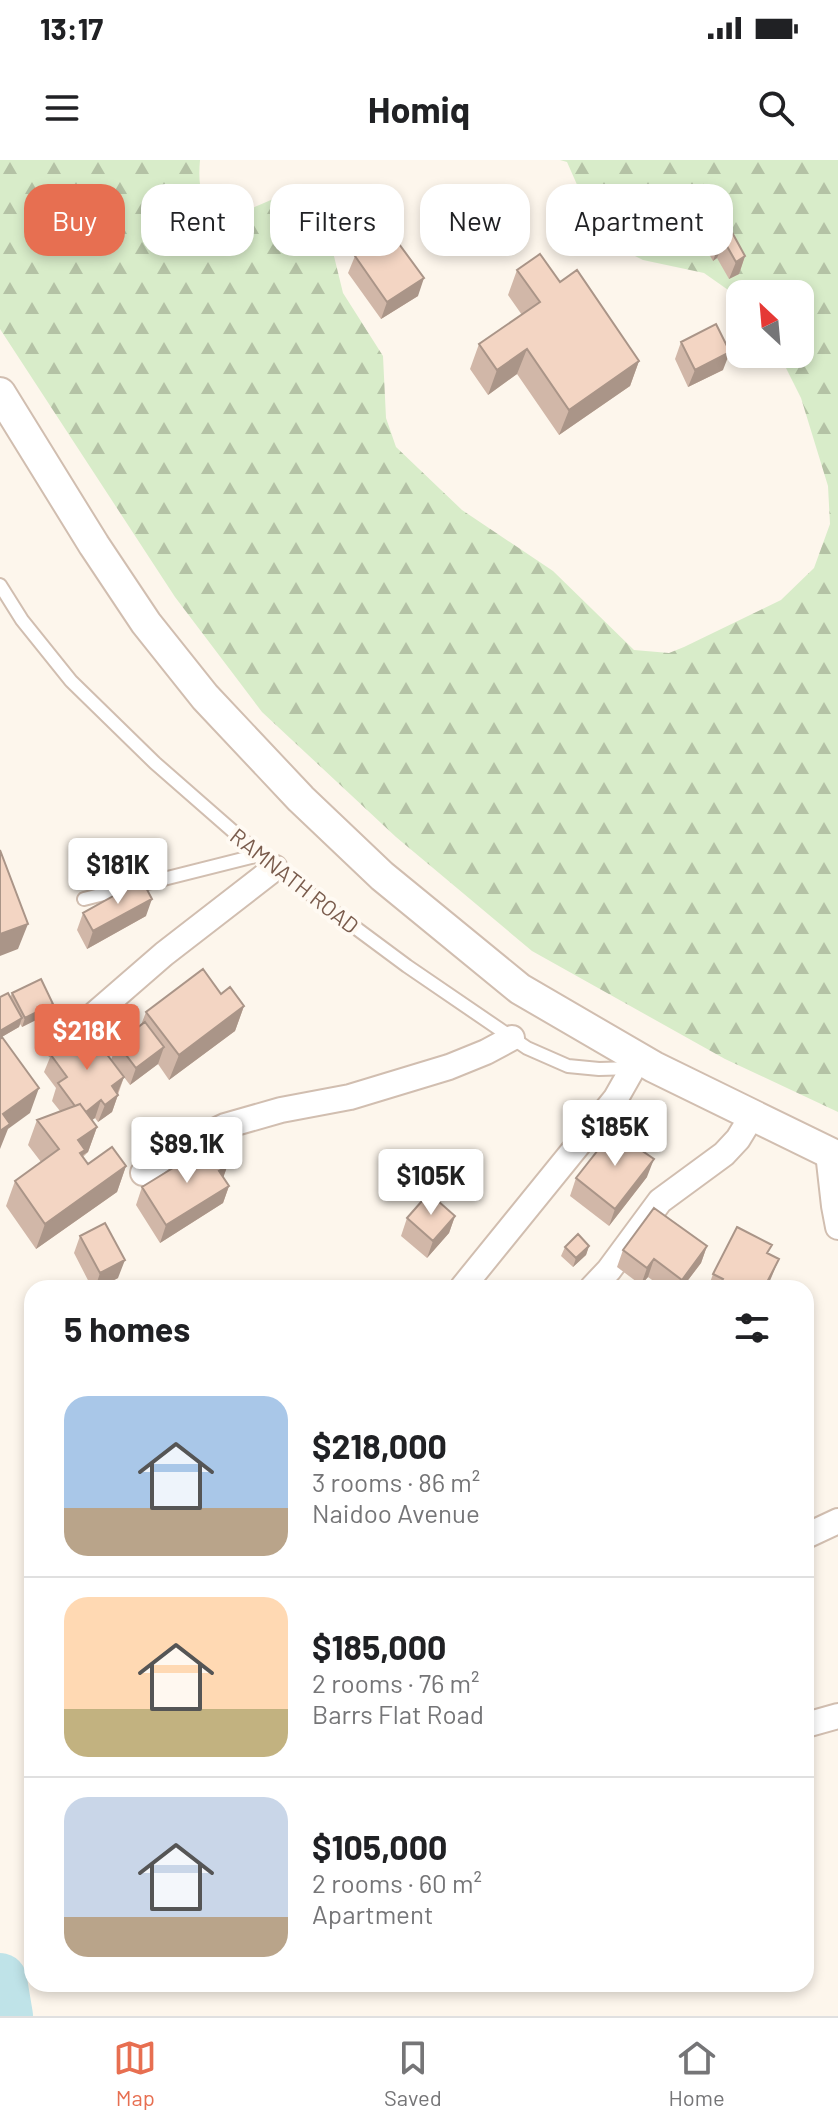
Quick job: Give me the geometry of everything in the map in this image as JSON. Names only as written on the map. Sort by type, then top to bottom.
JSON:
[{"type":"street","points":[[0,393],[146,623],[205,697],[301,799],[382,876],[520,989],[644,1067],[833,1155],[834,1206],[838,1227]]},
{"type":"street","points":[[58,1046],[267,861]]},
{"type":"street","points":[[143,1173],[176,1149],[225,1126],[281,1110],[350,1097],[449,1067],[512,1038]]},
{"type":"street","points":[[468,1280],[644,1067]]},
{"type":"street","points":[[600,1280],[660,1201],[724,1154],[752,1116]]},
{"type":"street","points":[[814,1532],[838,1521]]},
{"type":"street","points":[[814,1723],[838,1716]]},
{"type":"lane","name":"RAMNATH ROAD","points":[[0,585],[22,620],[71,681],[155,763],[267,861],[407,966],[527,1048],[568,1066],[599,1069],[644,1067]]},
{"type":"lane","points":[[84,899],[267,861]]},
{"type":"green space","points":[[0,160],[200,160],[200,184],[141,184],[141,256],[254,256],[254,207],[270,200],[270,256],[334,256],[343,293],[383,356],[386,418],[396,447],[462,510],[553,571],[634,650],[669,653],[781,600],[814,568],[830,524],[828,486],[801,398],[786,368],[814,368],[814,280],[726,280],[726,288],[704,273],[643,260],[635,256],[733,256],[733,184],[577,184],[567,162],[560,160],[838,160],[838,1112],[725,1059],[532,951],[396,837],[262,712],[175,597],[0,329]]},
{"type":"building","points":[[733,234],[745,256],[736,262],[733,256]]},
{"type":"building","points":[[404,251],[424,278],[387,302],[355,256],[404,256]]},
{"type":"building","points":[[540,254],[560,282],[577,270],[639,361],[569,410],[527,349],[497,370],[479,344],[540,302],[517,270]]},
{"type":"building","points":[[716,324],[726,344],[726,354],[695,370],[681,342]]},
{"type":"building","points":[[0,850],[28,924],[0,934]]},
{"type":"building","points":[[142,880],[152,899],[93,931],[83,913]]},
{"type":"building","points":[[203,969],[221,994],[230,987],[244,1006],[179,1055],[146,1012]]},
{"type":"building","points":[[41,979],[53,1004],[25,1018],[12,993]]},
{"type":"building","points":[[8,993],[22,1018],[0,1031],[0,997]]},
{"type":"building","points":[[145,1022],[164,1047],[136,1068],[117,1043]]},
{"type":"building","points":[[87,1028],[124,1077],[112,1086],[118,1095],[105,1105],[101,1100],[86,1112],[80,1104],[75,1106],[58,1083],[67,1077],[51,1055]]},
{"type":"building","points":[[2,1037],[39,1088],[3,1114],[10,1124],[0,1131],[0,1039]]},
{"type":"building","points":[[80,1104],[97,1127],[78,1140],[85,1150],[80,1153],[88,1164],[112,1147],[126,1166],[45,1224],[15,1181],[59,1149],[37,1120]]},
{"type":"building","points":[[617,1126],[641,1144],[638,1148],[654,1159],[615,1209],[576,1178]]},
{"type":"building","points":[[212,1144],[227,1167],[219,1171],[229,1186],[166,1225],[142,1187]]},
{"type":"building","points":[[429,1193],[455,1216],[433,1241],[407,1218]]},
{"type":"building","points":[[654,1208],[707,1246],[682,1280],[654,1259],[647,1268],[623,1250]]},
{"type":"building","points":[[105,1223],[125,1260],[100,1273],[80,1236]]},
{"type":"building","points":[[737,1227],[772,1245],[767,1253],[779,1259],[768,1280],[722,1280],[713,1274]]},
{"type":"building","points":[[578,1234],[589,1246],[576,1258],[565,1247]]},
{"type":"waterway","points":[[0,1980],[6,2016]]}]
